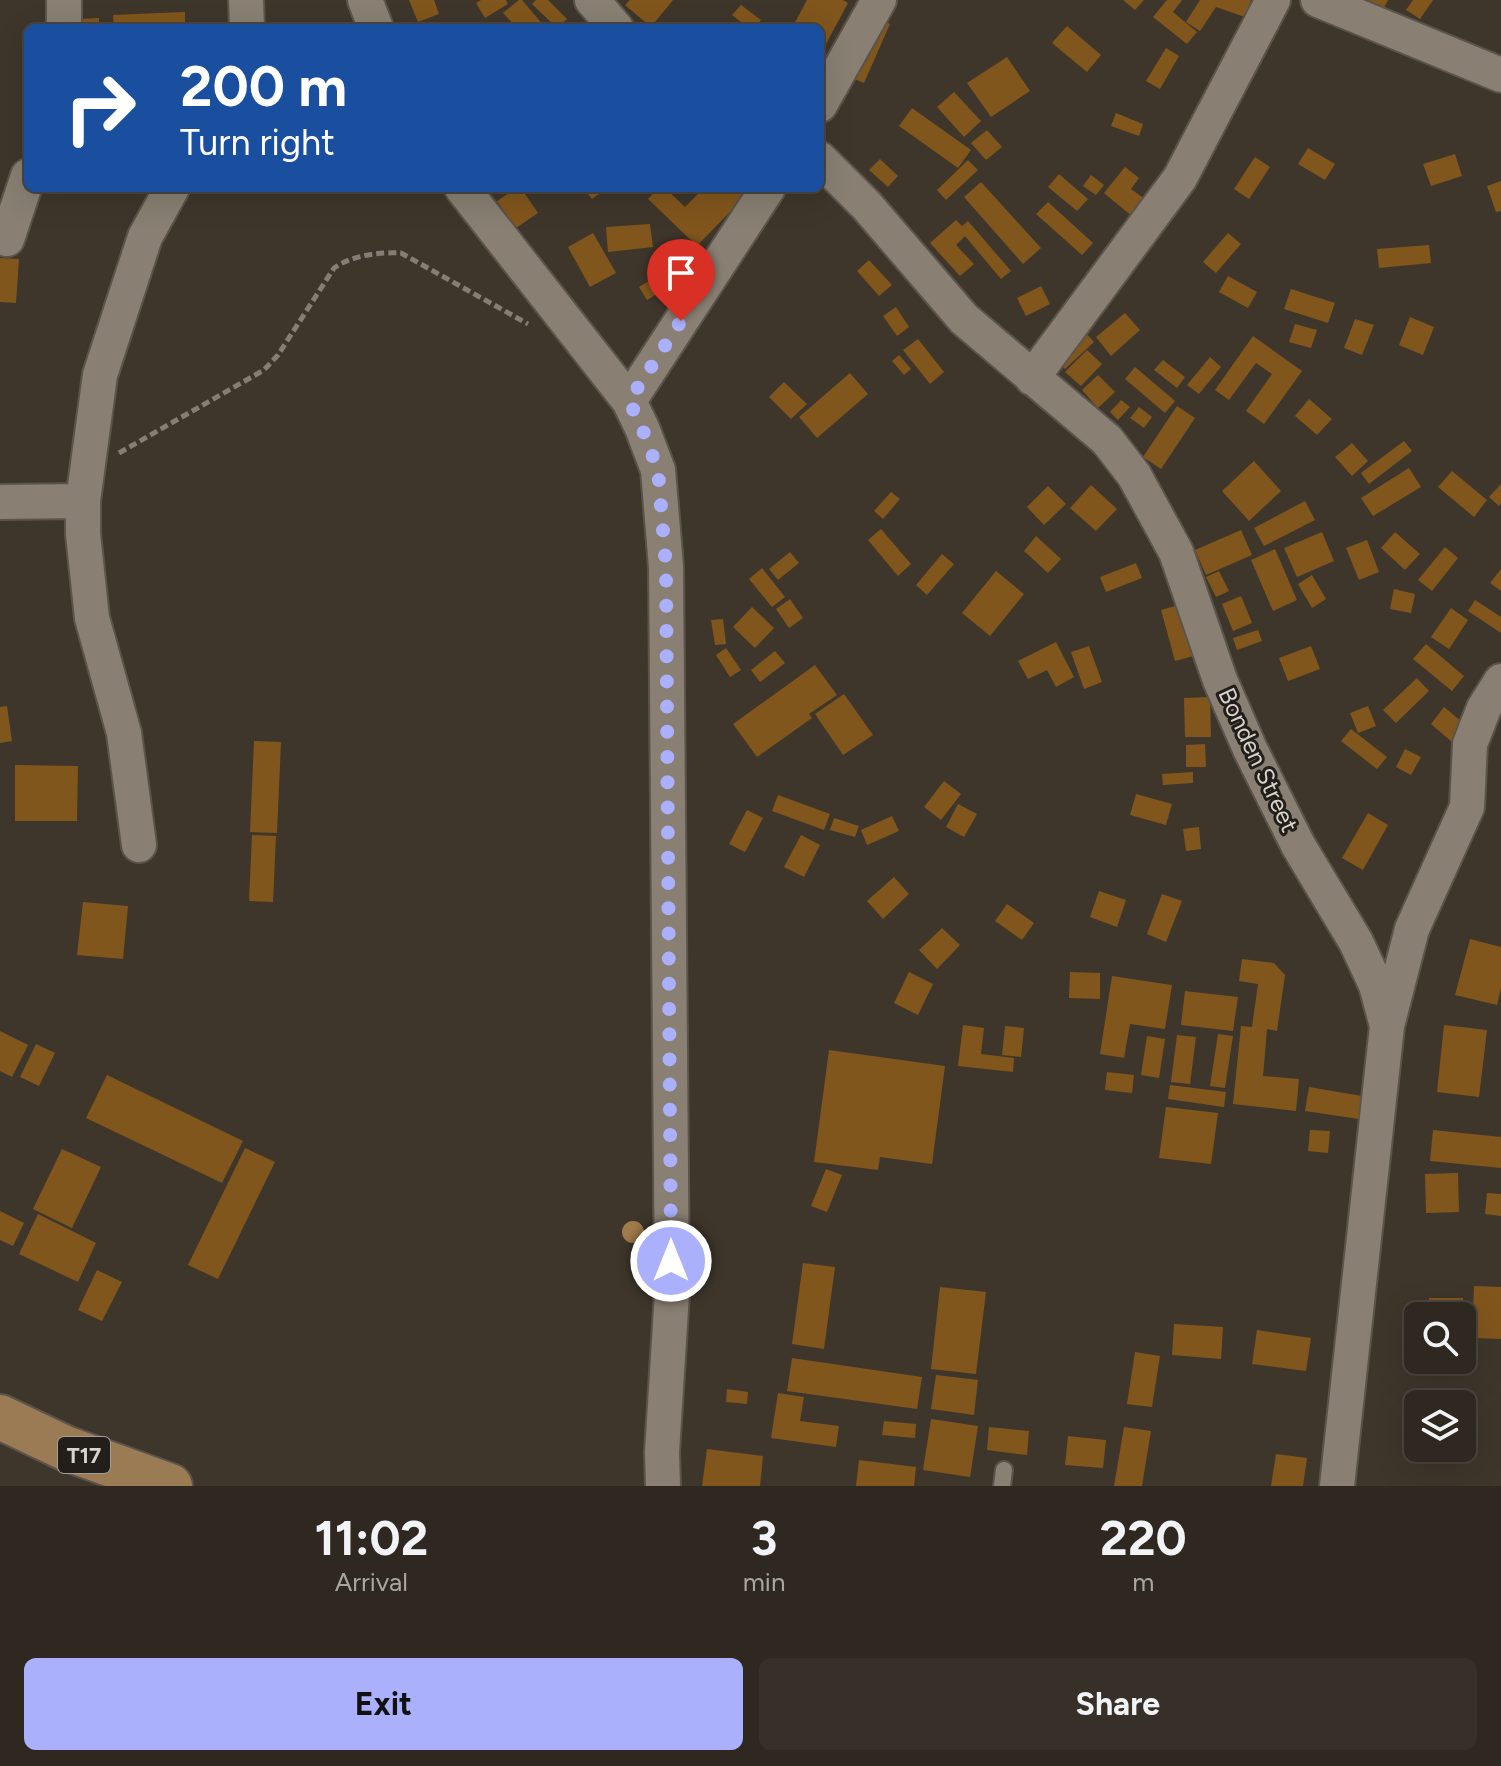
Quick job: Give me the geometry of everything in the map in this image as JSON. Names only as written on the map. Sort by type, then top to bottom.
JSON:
[{"type":"main road","name":"T17","points":[[0,1417],[65,1448],[170,1486]]},
{"type":"street","points":[[64,0],[64,24]]},
{"type":"street","points":[[246,0],[247,24]]},
{"type":"street","points":[[365,0],[374,24]]},
{"type":"street","points":[[592,0],[613,24]]},
{"type":"street","points":[[824,98],[879,0]]},
{"type":"street","points":[[1032,378],[1180,178],[1273,0]]},
{"type":"street","points":[[1318,0],[1501,75]]},
{"type":"street","name":"Bonden Street","points":[[824,163],[867,206],[964,319],[1107,440],[1134,475],[1176,552],[1220,680],[1250,749],[1298,845],[1356,942],[1376,985],[1387,1026],[1337,1486]]},
{"type":"street","points":[[7,239],[24,188]]},
{"type":"street","points":[[139,845],[124,733],[92,618],[83,534],[85,486],[100,375],[145,237],[170,192]]},
{"type":"street","points":[[465,192],[629,401],[658,470],[666,567],[672,1293],[663,1486]]},
{"type":"street","points":[[629,401],[765,192]]},
{"type":"street","points":[[0,502],[85,486]]},
{"type":"street","points":[[1387,1026],[1412,929],[1467,807],[1470,744],[1484,708],[1501,681]]},
{"type":"path","points":[[85,486],[264,370],[292,334],[334,268],[343,261],[401,253],[535,328]]},
{"type":"building","points":[[409,0],[434,0],[439,14],[418,22]]},
{"type":"building","points":[[481,0],[506,0],[508,4],[485,18],[476,3]]},
{"type":"building","points":[[522,0],[542,24],[513,24],[503,13]]},
{"type":"building","points":[[536,0],[548,0],[567,19],[561,24],[553,24],[532,4]]},
{"type":"building","points":[[630,0],[673,0],[653,24],[647,24],[625,5]]},
{"type":"building","points":[[807,0],[843,0],[848,3],[824,48],[824,24],[794,24]]},
{"type":"building","points":[[1123,0],[1144,0],[1135,10]]},
{"type":"building","points":[[1167,0],[1182,0],[1173,12],[1197,32],[1187,44],[1153,17]]},
{"type":"building","points":[[1200,0],[1251,0],[1245,17],[1216,7],[1200,31],[1186,22]]},
{"type":"building","points":[[1368,0],[1388,0],[1382,12],[1367,4]]},
{"type":"building","points":[[1413,0],[1433,0],[1420,19],[1406,10]]},
{"type":"building","points":[[741,5],[761,20],[758,24],[744,24],[732,15]]},
{"type":"building","points":[[855,8],[890,24],[864,83],[828,68]]},
{"type":"building","points":[[185,12],[185,24],[114,24],[113,15]]},
{"type":"building","points":[[99,18],[99,24],[80,24],[80,19]]},
{"type":"building","points":[[1067,26],[1101,55],[1087,72],[1052,43]]},
{"type":"building","points":[[1166,48],[1179,56],[1160,89],[1146,81]]},
{"type":"building","points":[[1007,57],[1030,91],[991,117],[967,83]]},
{"type":"building","points":[[954,92],[981,121],[964,137],[937,107]]},
{"type":"building","points":[[912,108],[971,150],[958,168],[899,126]]},
{"type":"building","points":[[1116,113],[1143,124],[1139,136],[1111,126]]},
{"type":"building","points":[[987,130],[1002,147],[986,160],[971,143]]},
{"type":"building","points":[[1308,148],[1335,164],[1325,180],[1298,164]]},
{"type":"building","points":[[1455,154],[1462,176],[1431,186],[1423,164]]},
{"type":"building","points":[[1255,157],[1270,167],[1249,199],[1234,189]]},
{"type":"building","points":[[880,159],[898,176],[888,187],[869,170]]},
{"type":"building","points":[[968,160],[978,170],[946,200],[937,190]]},
{"type":"building","points":[[1125,167],[1139,178],[1131,189],[1146,200],[1133,217],[1104,193]]},
{"type":"building","points":[[1059,174],[1088,199],[1077,211],[1048,187]]},
{"type":"building","points":[[1091,175],[1104,185],[1096,195],[1083,186]]},
{"type":"building","points":[[1501,181],[1501,211],[1496,212],[1487,186]]},
{"type":"building","points":[[981,182],[1041,248],[1023,264],[964,197]]},
{"type":"building","points":[[511,192],[524,192],[538,213],[516,228],[497,201]]},
{"type":"building","points":[[586,192],[602,192],[592,199]]},
{"type":"building","points":[[654,192],[669,192],[685,207],[700,192],[749,192],[697,246],[648,199]]},
{"type":"building","points":[[1048,202],[1093,243],[1082,255],[1036,214]]},
{"type":"building","points":[[956,220],[962,226],[968,221],[1011,271],[1001,279],[965,236],[956,245],[974,264],[960,276],[930,243]]},
{"type":"building","points":[[650,224],[653,247],[608,252],[606,227]]},
{"type":"building","points":[[593,233],[616,273],[590,287],[568,247]]},
{"type":"building","points":[[1228,233],[1241,244],[1216,273],[1203,262]]},
{"type":"building","points":[[1429,245],[1431,263],[1379,268],[1377,249]]},
{"type":"building","points":[[0,258],[19,259],[16,303],[0,302]]},
{"type":"building","points":[[869,260],[892,285],[879,296],[857,271]]},
{"type":"building","points":[[668,269],[676,282],[647,300],[639,287]]},
{"type":"building","points":[[1228,276],[1257,292],[1248,308],[1219,292]]},
{"type":"building","points":[[1041,286],[1050,304],[1026,316],[1017,298]]},
{"type":"building","points":[[1291,289],[1335,303],[1328,323],[1284,309]]},
{"type":"building","points":[[896,307],[909,327],[897,336],[883,316]]},
{"type":"building","points":[[1125,313],[1140,330],[1111,356],[1096,337]]},
{"type":"building","points":[[1410,317],[1434,327],[1423,355],[1399,345]]},
{"type":"building","points":[[1355,319],[1374,325],[1362,355],[1344,348]]},
{"type":"building","points":[[1295,324],[1317,330],[1311,348],[1289,342]]},
{"type":"building","points":[[1082,329],[1094,342],[1065,369],[1053,356]]},
{"type":"building","points":[[1253,336],[1302,371],[1264,424],[1246,411],[1272,374],[1256,363],[1229,400],[1215,390]]},
{"type":"building","points":[[918,339],[944,372],[930,384],[903,350]]},
{"type":"building","points":[[1087,350],[1102,364],[1081,386],[1065,372]]},
{"type":"building","points":[[899,355],[911,369],[904,375],[892,361]]},
{"type":"building","points":[[1210,357],[1221,367],[1199,394],[1187,385]]},
{"type":"building","points":[[1163,360],[1185,377],[1177,388],[1154,370]]},
{"type":"building","points":[[1135,367],[1175,401],[1165,413],[1125,379]]},
{"type":"building","points":[[850,373],[868,394],[817,438],[799,417]]},
{"type":"building","points":[[1098,375],[1115,392],[1098,408],[1082,390]]},
{"type":"building","points":[[784,382],[807,404],[791,419],[769,397]]},
{"type":"building","points":[[1309,399],[1332,419],[1317,435],[1295,416]]},
{"type":"building","points":[[1121,400],[1130,407],[1118,420],[1110,412]]},
{"type":"building","points":[[1177,406],[1195,418],[1161,469],[1143,457]]},
{"type":"building","points":[[1139,407],[1152,417],[1144,428],[1130,418]]},
{"type":"building","points":[[1404,441],[1412,451],[1369,484],[1361,473]]},
{"type":"building","points":[[1352,443],[1368,461],[1352,476],[1335,457]]},
{"type":"building","points":[[1254,461],[1281,491],[1249,521],[1222,491]]},
{"type":"building","points":[[1409,468],[1421,487],[1373,516],[1361,498]]},
{"type":"building","points":[[1452,471],[1487,500],[1474,517],[1438,487]]},
{"type":"building","points":[[1501,484],[1501,503],[1499,506],[1489,497]]},
{"type":"building","points":[[1091,485],[1117,509],[1096,531],[1070,508]]},
{"type":"building","points":[[1048,486],[1066,504],[1044,525],[1027,507]]},
{"type":"building","points":[[891,492],[900,499],[883,519],[874,511]]},
{"type":"building","points":[[1305,501],[1315,520],[1264,546],[1254,528]]},
{"type":"building","points":[[881,529],[911,564],[898,576],[868,540]]},
{"type":"building","points":[[1241,530],[1252,555],[1206,575],[1195,550]]},
{"type":"building","points":[[1322,532],[1334,561],[1297,577],[1284,548]]},
{"type":"building","points":[[1395,532],[1420,554],[1405,570],[1381,548]]},
{"type":"building","points":[[1036,536],[1061,559],[1048,573],[1024,551]]},
{"type":"building","points":[[1367,540],[1379,572],[1359,580],[1346,548]]},
{"type":"building","points":[[1445,547],[1458,558],[1432,591],[1418,580]]},
{"type":"building","points":[[1275,549],[1297,600],[1273,611],[1251,560]]},
{"type":"building","points":[[790,552],[799,563],[778,580],[769,569]]},
{"type":"building","points":[[942,554],[954,564],[927,595],[916,585]]},
{"type":"building","points":[[1136,563],[1142,578],[1106,592],[1100,577]]},
{"type":"building","points":[[762,568],[785,597],[772,607],[749,579]]},
{"type":"building","points":[[1501,569],[1501,591],[1490,583]]},
{"type":"building","points":[[996,571],[1024,594],[990,636],[962,613]]},
{"type":"building","points":[[1219,571],[1229,591],[1216,597],[1206,577]]},
{"type":"building","points":[[1312,575],[1326,599],[1312,608],[1298,584]]},
{"type":"building","points":[[1394,589],[1415,594],[1411,613],[1390,609]]},
{"type":"building","points":[[1241,596],[1252,623],[1233,631],[1222,604]]},
{"type":"building","points":[[790,599],[803,618],[789,628],[776,609]]},
{"type":"building","points":[[1475,600],[1501,617],[1501,633],[1468,611]]},
{"type":"building","points":[[1182,604],[1197,655],[1175,661],[1161,610]]},
{"type":"building","points":[[752,607],[774,628],[755,648],[733,627]]},
{"type":"building","points":[[1451,608],[1468,620],[1449,649],[1431,637]]},
{"type":"building","points":[[723,619],[726,644],[715,645],[711,620]]},
{"type":"building","points":[[1258,630],[1262,641],[1237,650],[1233,638]]},
{"type":"building","points":[[1056,642],[1074,677],[1056,687],[1047,670],[1028,679],[1018,661]]},
{"type":"building","points":[[1426,644],[1464,676],[1452,691],[1413,659]]},
{"type":"building","points":[[1089,646],[1102,682],[1084,689],[1071,652]]},
{"type":"building","points":[[1311,646],[1320,669],[1288,681],[1279,658]]},
{"type":"building","points":[[726,648],[741,670],[730,677],[716,655]]},
{"type":"building","points":[[775,651],[785,663],[760,682],[751,670]]},
{"type":"building","points":[[815,665],[837,695],[809,714],[812,718],[757,757],[733,724]]},
{"type":"building","points":[[1417,678],[1429,691],[1396,723],[1383,710]]},
{"type":"building","points":[[844,694],[873,735],[843,755],[815,714]]},
{"type":"building","points":[[1210,697],[1211,737],[1185,737],[1184,698]]},
{"type":"building","points":[[7,706],[12,741],[0,743],[0,707]]},
{"type":"building","points":[[1368,706],[1376,726],[1358,733],[1350,713]]},
{"type":"building","points":[[1444,707],[1473,731],[1459,748],[1431,724]]},
{"type":"building","points":[[1351,729],[1387,757],[1377,769],[1341,741]]},
{"type":"building","points":[[254,741],[281,742],[277,833],[250,832]]},
{"type":"building","points":[[1205,744],[1206,767],[1186,767],[1186,745]]},
{"type":"building","points":[[1405,749],[1421,757],[1411,775],[1396,767]]},
{"type":"building","points":[[15,765],[78,766],[77,821],[15,821]]},
{"type":"building","points":[[1193,772],[1193,783],[1163,785],[1162,774]]},
{"type":"building","points":[[944,781],[961,794],[941,820],[924,807]]},
{"type":"building","points":[[1136,794],[1172,804],[1166,825],[1130,815]]},
{"type":"building","points":[[778,795],[830,814],[824,830],[772,811]]},
{"type":"building","points":[[958,804],[977,814],[964,837],[946,827]]},
{"type":"building","points":[[747,810],[763,818],[745,852],[729,844]]},
{"type":"building","points":[[1368,813],[1388,825],[1363,870],[1342,858]]},
{"type":"building","points":[[892,816],[899,831],[867,845],[861,830]]},
{"type":"building","points":[[834,818],[859,826],[855,837],[830,830]]},
{"type":"building","points":[[1199,827],[1201,849],[1186,851],[1183,829]]},
{"type":"building","points":[[252,835],[276,836],[273,902],[249,901]]},
{"type":"building","points":[[801,835],[820,845],[804,877],[784,867]]},
{"type":"building","points":[[894,877],[909,894],[883,919],[867,901]]},
{"type":"building","points":[[1099,891],[1126,900],[1117,927],[1090,917]]},
{"type":"building","points":[[1162,894],[1182,901],[1166,942],[1147,934]]},
{"type":"building","points":[[83,902],[128,906],[123,959],[77,955]]},
{"type":"building","points":[[1007,904],[1034,923],[1022,940],[995,921]]},
{"type":"building","points":[[942,928],[960,945],[937,969],[919,950]]},
{"type":"building","points":[[1470,939],[1501,947],[1501,988],[1497,1005],[1455,995]]},
{"type":"building","points":[[1242,959],[1274,963],[1285,975],[1277,1031],[1267,1029],[1263,1076],[1299,1079],[1296,1111],[1233,1104],[1241,1026],[1252,1027],[1258,984],[1239,981]]},
{"type":"building","points":[[909,972],[933,984],[918,1015],[894,1003]]},
{"type":"building","points":[[1070,972],[1100,973],[1100,999],[1069,998]]},
{"type":"building","points":[[1112,976],[1172,985],[1165,1029],[1130,1024],[1124,1058],[1100,1054]]},
{"type":"building","points":[[1185,991],[1238,997],[1233,1031],[1181,1025]]},
{"type":"building","points":[[963,1025],[984,1028],[981,1054],[1014,1058],[1013,1072],[958,1066]]},
{"type":"building","points":[[1444,1025],[1487,1030],[1479,1097],[1437,1092]]},
{"type":"building","points":[[1005,1026],[1024,1028],[1021,1057],[1002,1055]]},
{"type":"building","points":[[0,1031],[28,1045],[12,1077],[0,1071]]},
{"type":"building","points":[[1218,1034],[1233,1036],[1225,1088],[1210,1086]]},
{"type":"building","points":[[1177,1035],[1196,1037],[1190,1084],[1171,1082]]},
{"type":"building","points":[[1147,1036],[1165,1039],[1159,1078],[1141,1075]]},
{"type":"building","points":[[36,1044],[55,1053],[39,1086],[20,1077]]},
{"type":"building","points":[[829,1050],[945,1066],[932,1164],[880,1157],[878,1170],[814,1162]]},
{"type":"building","points":[[1107,1072],[1134,1075],[1132,1093],[1105,1090]]},
{"type":"building","points":[[107,1075],[243,1141],[222,1183],[86,1118]]},
{"type":"building","points":[[1170,1085],[1226,1092],[1224,1107],[1168,1099]]},
{"type":"building","points":[[1309,1087],[1362,1096],[1359,1119],[1305,1111]]},
{"type":"building","points":[[1166,1107],[1218,1113],[1211,1164],[1159,1158]]},
{"type":"building","points":[[1310,1130],[1330,1131],[1328,1153],[1308,1151]]},
{"type":"building","points":[[1433,1130],[1501,1137],[1501,1168],[1430,1161]]},
{"type":"building","points":[[245,1148],[275,1162],[218,1279],[188,1265]]},
{"type":"building","points":[[62,1149],[101,1167],[72,1228],[33,1209]]},
{"type":"building","points":[[826,1169],[842,1175],[827,1212],[811,1206]]},
{"type":"building","points":[[1458,1173],[1459,1212],[1426,1213],[1425,1174]]},
{"type":"building","points":[[1487,1193],[1501,1194],[1501,1216],[1485,1214]]},
{"type":"building","points":[[0,1211],[24,1223],[13,1246],[0,1240]]},
{"type":"building","points":[[38,1214],[96,1243],[78,1282],[19,1254]]},
{"type":"building","points":[[803,1263],[835,1267],[824,1349],[792,1344]]},
{"type":"building","points":[[97,1270],[122,1282],[102,1321],[78,1310]]},
{"type":"building","points":[[1474,1286],[1501,1287],[1501,1339],[1476,1338],[1476,1302],[1473,1302]]},
{"type":"building","points":[[940,1287],[986,1292],[976,1374],[931,1369]]},
{"type":"building","points":[[1429,1298],[1463,1298],[1463,1302],[1429,1302]]},
{"type":"building","points":[[1174,1324],[1223,1327],[1221,1359],[1172,1355]]},
{"type":"building","points":[[1257,1330],[1311,1338],[1306,1371],[1252,1364]]},
{"type":"building","points":[[1135,1352],[1160,1356],[1152,1407],[1127,1404]]},
{"type":"building","points":[[792,1358],[922,1377],[917,1409],[787,1391]]},
{"type":"building","points":[[936,1375],[978,1380],[974,1415],[931,1409]]},
{"type":"building","points":[[727,1389],[748,1392],[747,1404],[726,1402]]},
{"type":"building","points":[[778,1393],[804,1397],[800,1421],[839,1426],[836,1447],[771,1438]]},
{"type":"building","points":[[931,1419],[978,1426],[970,1477],[923,1470]]},
{"type":"building","points":[[884,1421],[916,1424],[915,1438],[882,1435]]},
{"type":"building","points":[[989,1427],[1029,1431],[1027,1455],[987,1450]]},
{"type":"building","points":[[1124,1427],[1151,1431],[1142,1486],[1114,1486]]},
{"type":"building","points":[[1068,1436],[1106,1440],[1103,1468],[1065,1465]]},
{"type":"building","points":[[707,1449],[763,1456],[760,1486],[702,1486]]},
{"type":"building","points":[[1276,1454],[1307,1458],[1303,1486],[1271,1486]]},
{"type":"building","points":[[859,1460],[916,1467],[914,1486],[856,1486]]},
{"type":"route","points":[[671,1261],[666,567],[658,470],[629,401],[681,321]]}]
